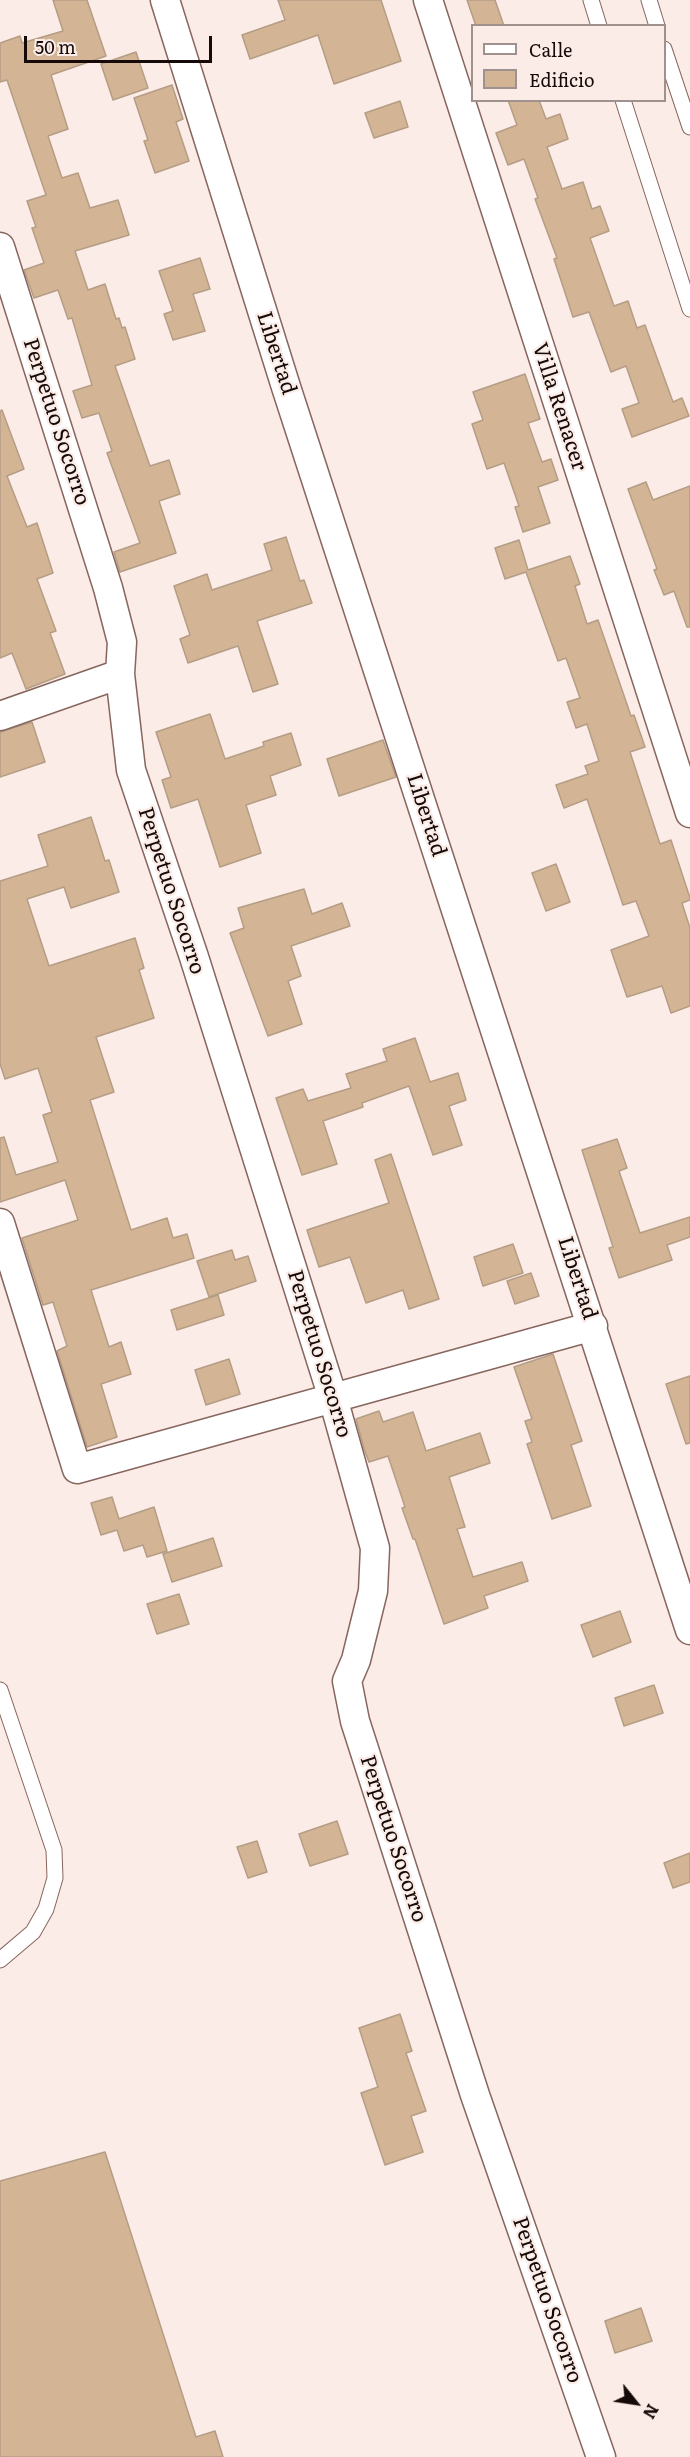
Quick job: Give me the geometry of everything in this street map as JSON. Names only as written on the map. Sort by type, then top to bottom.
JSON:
[{"type":"street","name":"Libertad","points":[[165,0],[290,398],[690,1630]]},
{"type":"street","name":"Villa Renacer","points":[[428,0],[690,813]]},
{"type":"street","name":"Perpetuo Socorro","points":[[1,252],[108,588],[122,642],[120,674],[131,770],[194,957],[333,1398],[375,1548],[372,1591],[356,1660],[346,1682],[355,1721],[475,2095],[601,2457]]},
{"type":"street","points":[[0,716],[120,674]]},
{"type":"street","points":[[0,1223],[77,1469],[593,1326]]},
{"type":"lane","points":[[591,0],[598,24]]},
{"type":"lane","points":[[649,0],[656,24]]},
{"type":"lane","points":[[666,55],[690,127]]},
{"type":"lane","points":[[624,102],[690,309]]},
{"type":"lane","points":[[0,1690],[54,1850],[55,1878],[46,1909],[33,1932],[0,1960]]},
{"type":"building","points":[[53,0],[87,0],[106,56],[51,75],[68,129],[48,136],[62,178],[78,173],[90,208],[118,200],[129,235],[75,251],[88,290],[105,284],[116,319],[119,318],[122,328],[125,327],[135,359],[115,366],[150,466],[169,460],[180,494],[159,501],[176,553],[120,572],[114,552],[140,543],[107,453],[112,451],[99,413],[82,418],[73,391],[92,385],[72,318],[68,319],[58,290],[34,298],[24,270],[44,263],[32,228],[36,227],[27,201],[46,195],[7,80],[0,82],[0,43],[20,36],[22,43],[63,31]]},
{"type":"building","points":[[278,0],[381,0],[401,61],[334,84],[318,35],[250,59],[242,35],[285,20]]},
{"type":"building","points":[[467,0],[495,0],[503,24],[475,24]]},
{"type":"building","points":[[136,52],[148,88],[113,100],[101,64]]},
{"type":"building","points":[[172,85],[183,119],[176,122],[189,161],[155,173],[144,141],[148,140],[134,98]]},
{"type":"building","points":[[400,101],[408,127],[374,138],[365,113]]},
{"type":"building","points":[[509,102],[540,102],[546,119],[560,114],[568,139],[547,147],[562,189],[583,182],[592,209],[600,206],[609,231],[590,238],[614,306],[628,301],[637,328],[645,325],[673,402],[682,398],[689,416],[632,437],[622,409],[639,403],[626,366],[611,372],[589,312],[573,317],[554,259],[557,258],[535,199],[538,198],[524,159],[508,165],[496,133],[517,125]]},
{"type":"building","points":[[200,258],[210,289],[193,294],[205,331],[173,340],[164,314],[173,311],[159,271]]},
{"type":"building","points":[[525,374],[540,419],[528,423],[542,462],[551,459],[558,480],[538,487],[550,523],[523,532],[515,507],[519,506],[504,463],[487,469],[472,424],[483,420],[473,392]]},
{"type":"building","points":[[2,410],[24,469],[7,476],[27,527],[37,523],[53,573],[37,579],[56,631],[50,633],[65,674],[26,689],[12,653],[0,658],[0,411]]},
{"type":"building","points":[[646,482],[653,500],[690,486],[690,627],[687,627],[674,591],[664,595],[628,489]]},
{"type":"building","points":[[286,537],[300,581],[304,580],[312,603],[257,621],[278,684],[253,692],[238,646],[188,663],[180,639],[190,635],[174,586],[207,574],[212,590],[272,570],[264,544]]},
{"type":"building","points":[[519,540],[528,570],[570,556],[580,584],[575,586],[587,624],[598,620],[631,716],[634,715],[645,747],[630,752],[660,844],[671,840],[690,898],[682,903],[690,928],[690,1006],[671,1013],[662,986],[627,997],[611,950],[649,936],[636,901],[623,905],[587,799],[564,808],[556,785],[588,774],[585,766],[599,761],[587,724],[576,728],[567,702],[580,698],[566,658],[558,661],[526,572],[505,579],[495,548]]},
{"type":"building","points":[[210,714],[225,759],[264,746],[263,742],[291,733],[301,765],[270,776],[276,795],[246,805],[261,853],[220,867],[198,799],[171,808],[162,780],[171,777],[156,732]]},
{"type":"building","points":[[32,722],[45,762],[0,777],[0,732]]},
{"type":"building","points":[[383,740],[396,777],[339,796],[327,759]]},
{"type":"building","points":[[91,817],[105,861],[109,860],[119,892],[71,908],[64,887],[27,899],[49,966],[135,938],[144,968],[139,970],[154,1018],[96,1037],[114,1092],[90,1100],[131,1230],[167,1218],[173,1238],[187,1234],[194,1258],[91,1290],[109,1347],[121,1342],[131,1374],[101,1384],[117,1437],[87,1447],[57,1351],[67,1346],[53,1302],[43,1305],[22,1238],[78,1220],[65,1180],[0,1202],[0,1138],[4,1137],[16,1175],[58,1162],[43,1115],[52,1112],[38,1068],[5,1079],[0,1064],[0,881],[48,866],[38,835]]},
{"type":"building","points":[[556,864],[570,902],[546,911],[532,873]]},
{"type":"building","points":[[304,889],[312,914],[342,903],[350,926],[291,946],[301,976],[288,981],[302,1024],[268,1036],[230,933],[244,928],[238,908]]},
{"type":"building","points":[[415,1038],[430,1082],[458,1073],[466,1100],[449,1106],[462,1145],[433,1155],[409,1086],[362,1103],[363,1107],[323,1121],[337,1164],[302,1175],[276,1098],[303,1089],[308,1101],[351,1088],[346,1074],[387,1061],[383,1049]]},
{"type":"building","points":[[617,1139],[627,1168],[619,1171],[640,1233],[690,1217],[690,1237],[667,1245],[672,1260],[619,1278],[609,1248],[613,1247],[582,1150]]},
{"type":"building","points":[[391,1154],[439,1299],[409,1309],[403,1290],[366,1303],[350,1257],[319,1267],[307,1230],[389,1203],[375,1160]]},
{"type":"building","points":[[513,1244],[523,1273],[483,1286],[474,1257]]},
{"type":"building","points":[[232,1250],[235,1260],[248,1256],[256,1281],[209,1297],[197,1261]]},
{"type":"building","points":[[531,1273],[539,1296],[515,1304],[507,1281]]},
{"type":"building","points":[[218,1295],[224,1315],[177,1330],[171,1310]]},
{"type":"building","points":[[553,1354],[582,1441],[571,1445],[591,1506],[552,1519],[527,1444],[532,1442],[525,1421],[532,1419],[514,1367]]},
{"type":"building","points":[[229,1359],[240,1394],[206,1405],[195,1370]]},
{"type":"building","points":[[690,1376],[690,1443],[686,1444],[666,1384]]},
{"type":"building","points":[[379,1411],[383,1422],[413,1412],[426,1451],[480,1433],[490,1463],[449,1477],[465,1527],[457,1529],[473,1577],[522,1562],[528,1581],[484,1596],[488,1608],[444,1624],[402,1508],[405,1507],[388,1456],[369,1462],[364,1449],[356,1419]]},
{"type":"building","points":[[112,1497],[119,1519],[154,1507],[167,1551],[147,1557],[143,1545],[124,1551],[117,1530],[101,1535],[91,1503]]},
{"type":"building","points":[[213,1538],[222,1566],[172,1582],[163,1554]]},
{"type":"building","points":[[179,1594],[189,1624],[157,1634],[147,1604]]},
{"type":"building","points":[[620,1611],[631,1642],[593,1657],[581,1625]]},
{"type":"building","points":[[654,1685],[663,1713],[624,1726],[615,1698]]},
{"type":"building","points":[[337,1821],[348,1854],[310,1866],[299,1834]]},
{"type":"building","points":[[257,1841],[267,1872],[248,1878],[237,1847]]},
{"type":"building","points":[[690,1853],[690,1882],[673,1888],[664,1863]]},
{"type":"building","points":[[400,2014],[412,2051],[406,2053],[426,2111],[411,2116],[423,2152],[385,2165],[361,2093],[378,2087],[359,2028]]},
{"type":"building","points":[[105,2152],[196,2437],[215,2431],[223,2457],[0,2457],[0,2181]]},
{"type":"building","points":[[641,2308],[652,2341],[615,2353],[605,2321]]}]
